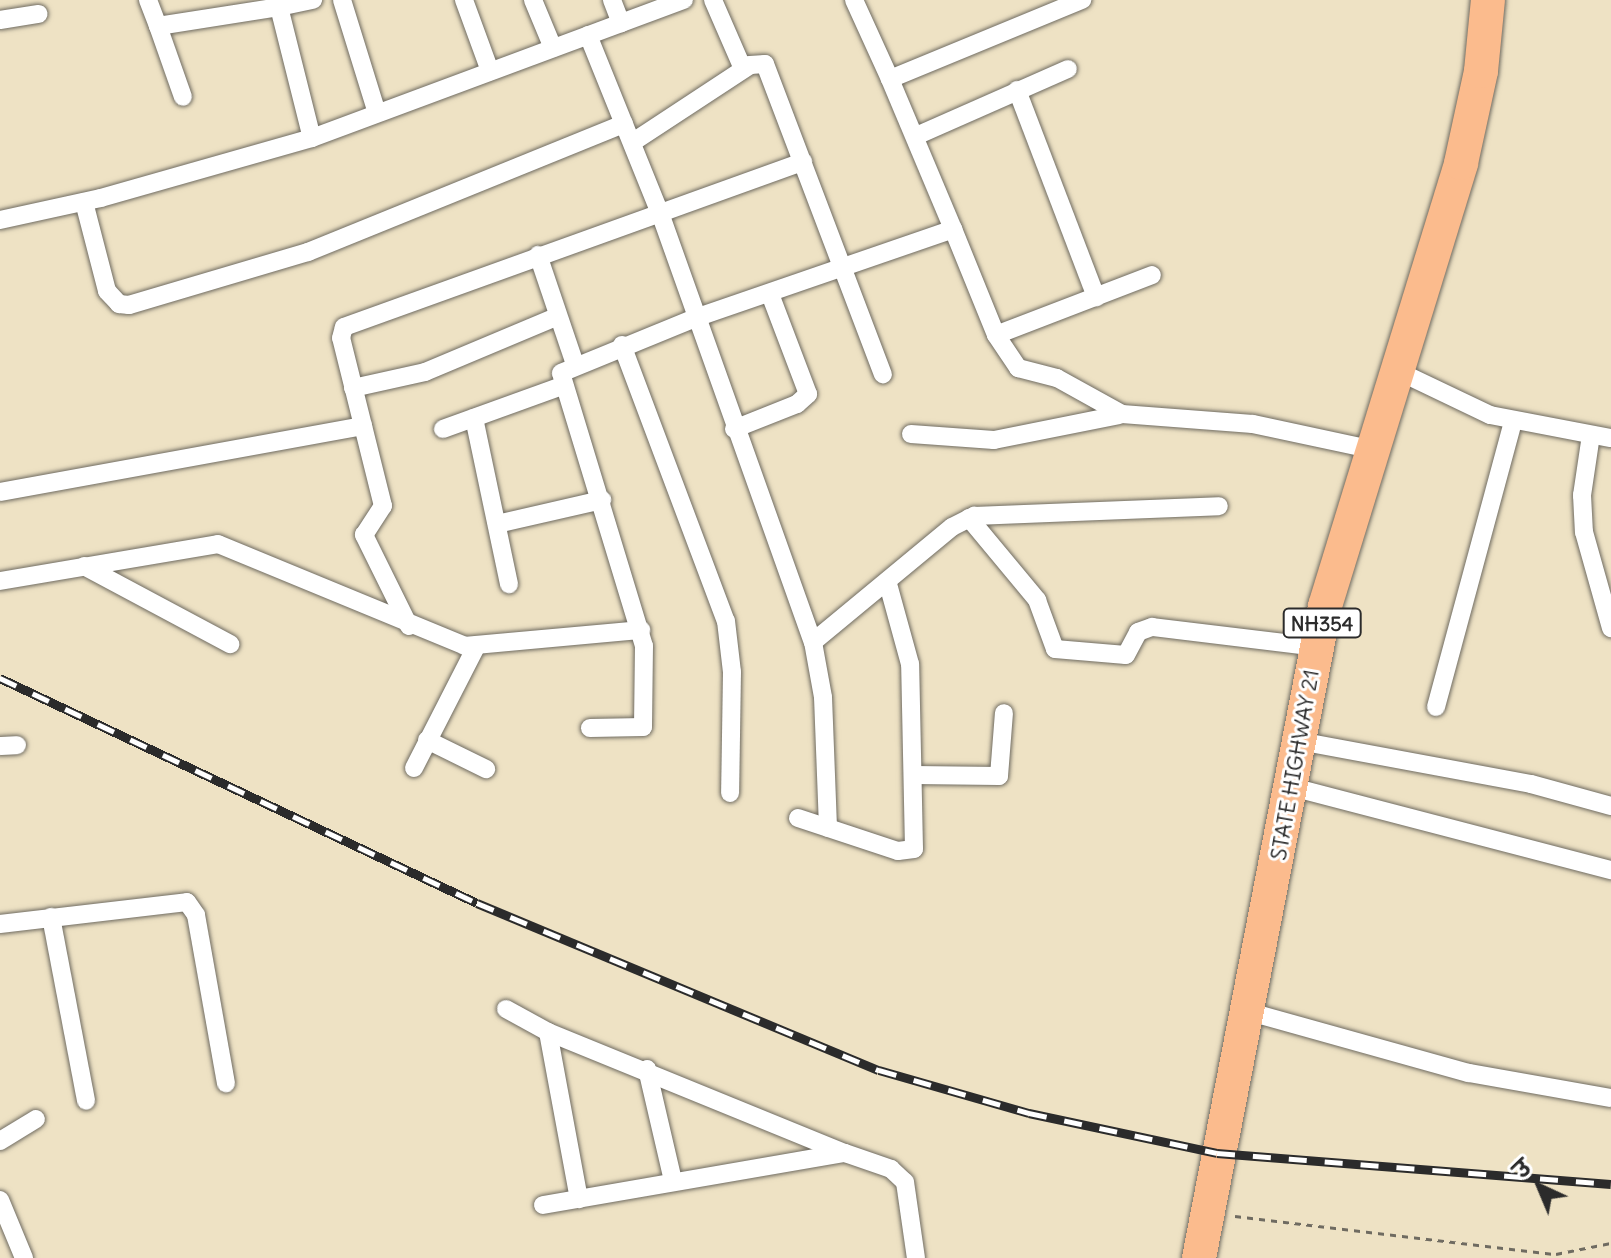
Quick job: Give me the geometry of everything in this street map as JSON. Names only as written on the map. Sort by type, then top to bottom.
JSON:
[{"type":"highway","name":"STATE HIGHWAY 21","points":[[1199,1258],[1250,1012],[1317,647],[1341,540],[1370,449],[1400,372],[1461,163],[1481,71],[1488,0]]},
{"type":"street","points":[[148,0],[183,97]]},
{"type":"street","points":[[158,26],[278,3],[313,0]]},
{"type":"street","points":[[342,0],[377,113]]},
{"type":"street","points":[[464,0],[490,71]]},
{"type":"street","points":[[533,0],[553,48]]},
{"type":"street","points":[[612,0],[621,23]]},
{"type":"street","points":[[0,220],[84,202],[312,138],[684,0]]},
{"type":"street","points":[[713,0],[743,69]]},
{"type":"street","points":[[854,0],[916,136],[996,335],[1018,368],[1057,378],[1122,414]]},
{"type":"street","points":[[890,79],[1082,0]]},
{"type":"street","points":[[278,3],[312,138]]},
{"type":"street","points":[[0,20],[39,14]]},
{"type":"street","points":[[588,35],[660,213],[734,429],[813,642],[823,697],[828,828]]},
{"type":"street","points":[[633,142],[743,69],[758,63],[771,71],[883,374]]},
{"type":"street","points":[[916,136],[1068,69]]},
{"type":"street","points":[[1017,90],[1096,297]]},
{"type":"street","points":[[84,202],[107,291],[119,304],[129,305],[308,252],[624,124]]},
{"type":"street","points":[[409,626],[364,535],[383,512],[341,338],[344,327],[803,162]]},
{"type":"street","points":[[590,728],[638,729],[645,723],[641,630],[602,500],[562,386],[561,373],[575,364],[695,318],[953,229]]},
{"type":"street","points":[[538,255],[575,364]]},
{"type":"street","points":[[996,335],[1152,275]]},
{"type":"street","points":[[734,429],[797,404],[808,394],[770,294]]},
{"type":"street","points":[[353,388],[425,372],[558,316]]},
{"type":"street","points":[[622,345],[726,621],[732,672],[730,793]]},
{"type":"street","points":[[1400,372],[1513,422],[1611,438]]},
{"type":"street","points":[[443,429],[562,386]]},
{"type":"street","points":[[911,434],[994,440],[1122,414],[1253,424],[1370,449]]},
{"type":"street","points":[[474,418],[509,584]]},
{"type":"street","points":[[1436,707],[1513,422]]},
{"type":"street","points":[[0,492],[363,426]]},
{"type":"street","points":[[1591,435],[1582,495],[1584,532],[1611,628]]},
{"type":"street","points":[[497,524],[602,500]]},
{"type":"street","points":[[813,642],[969,518],[1219,506]]},
{"type":"street","points":[[969,518],[1037,600],[1055,649],[1126,655],[1138,632],[1152,627],[1317,647]]},
{"type":"street","points":[[0,581],[218,544],[446,641],[477,645],[641,630]]},
{"type":"street","points":[[84,566],[230,644]]},
{"type":"street","points":[[798,818],[898,851],[914,849],[910,664],[888,584]]},
{"type":"street","points":[[414,768],[477,645]]},
{"type":"street","points":[[914,775],[999,776],[1004,713]]},
{"type":"street","points":[[427,740],[486,769]]},
{"type":"street","points":[[1299,741],[1531,784],[1611,806]]},
{"type":"street","points":[[1292,787],[1611,870]]},
{"type":"street","points":[[0,924],[181,900],[192,907],[226,1083]]},
{"type":"street","points":[[51,917],[86,1101]]},
{"type":"street","points":[[506,1009],[548,1032],[891,1169],[905,1182],[916,1258]]},
{"type":"street","points":[[1250,1012],[1445,1068],[1611,1098]]},
{"type":"street","points":[[548,1032],[579,1199]]},
{"type":"street","points":[[647,1069],[673,1181]]},
{"type":"street","points":[[0,1141],[36,1119]]},
{"type":"street","points":[[543,1205],[845,1153]]},
{"type":"street","points":[[0,1200],[24,1258]]},
{"type":"path","points":[[1207,1212],[1543,1253],[1611,1243]]},
{"type":"railway","points":[[0,678],[477,903],[879,1070],[1029,1113],[1217,1153],[1611,1184]]}]
